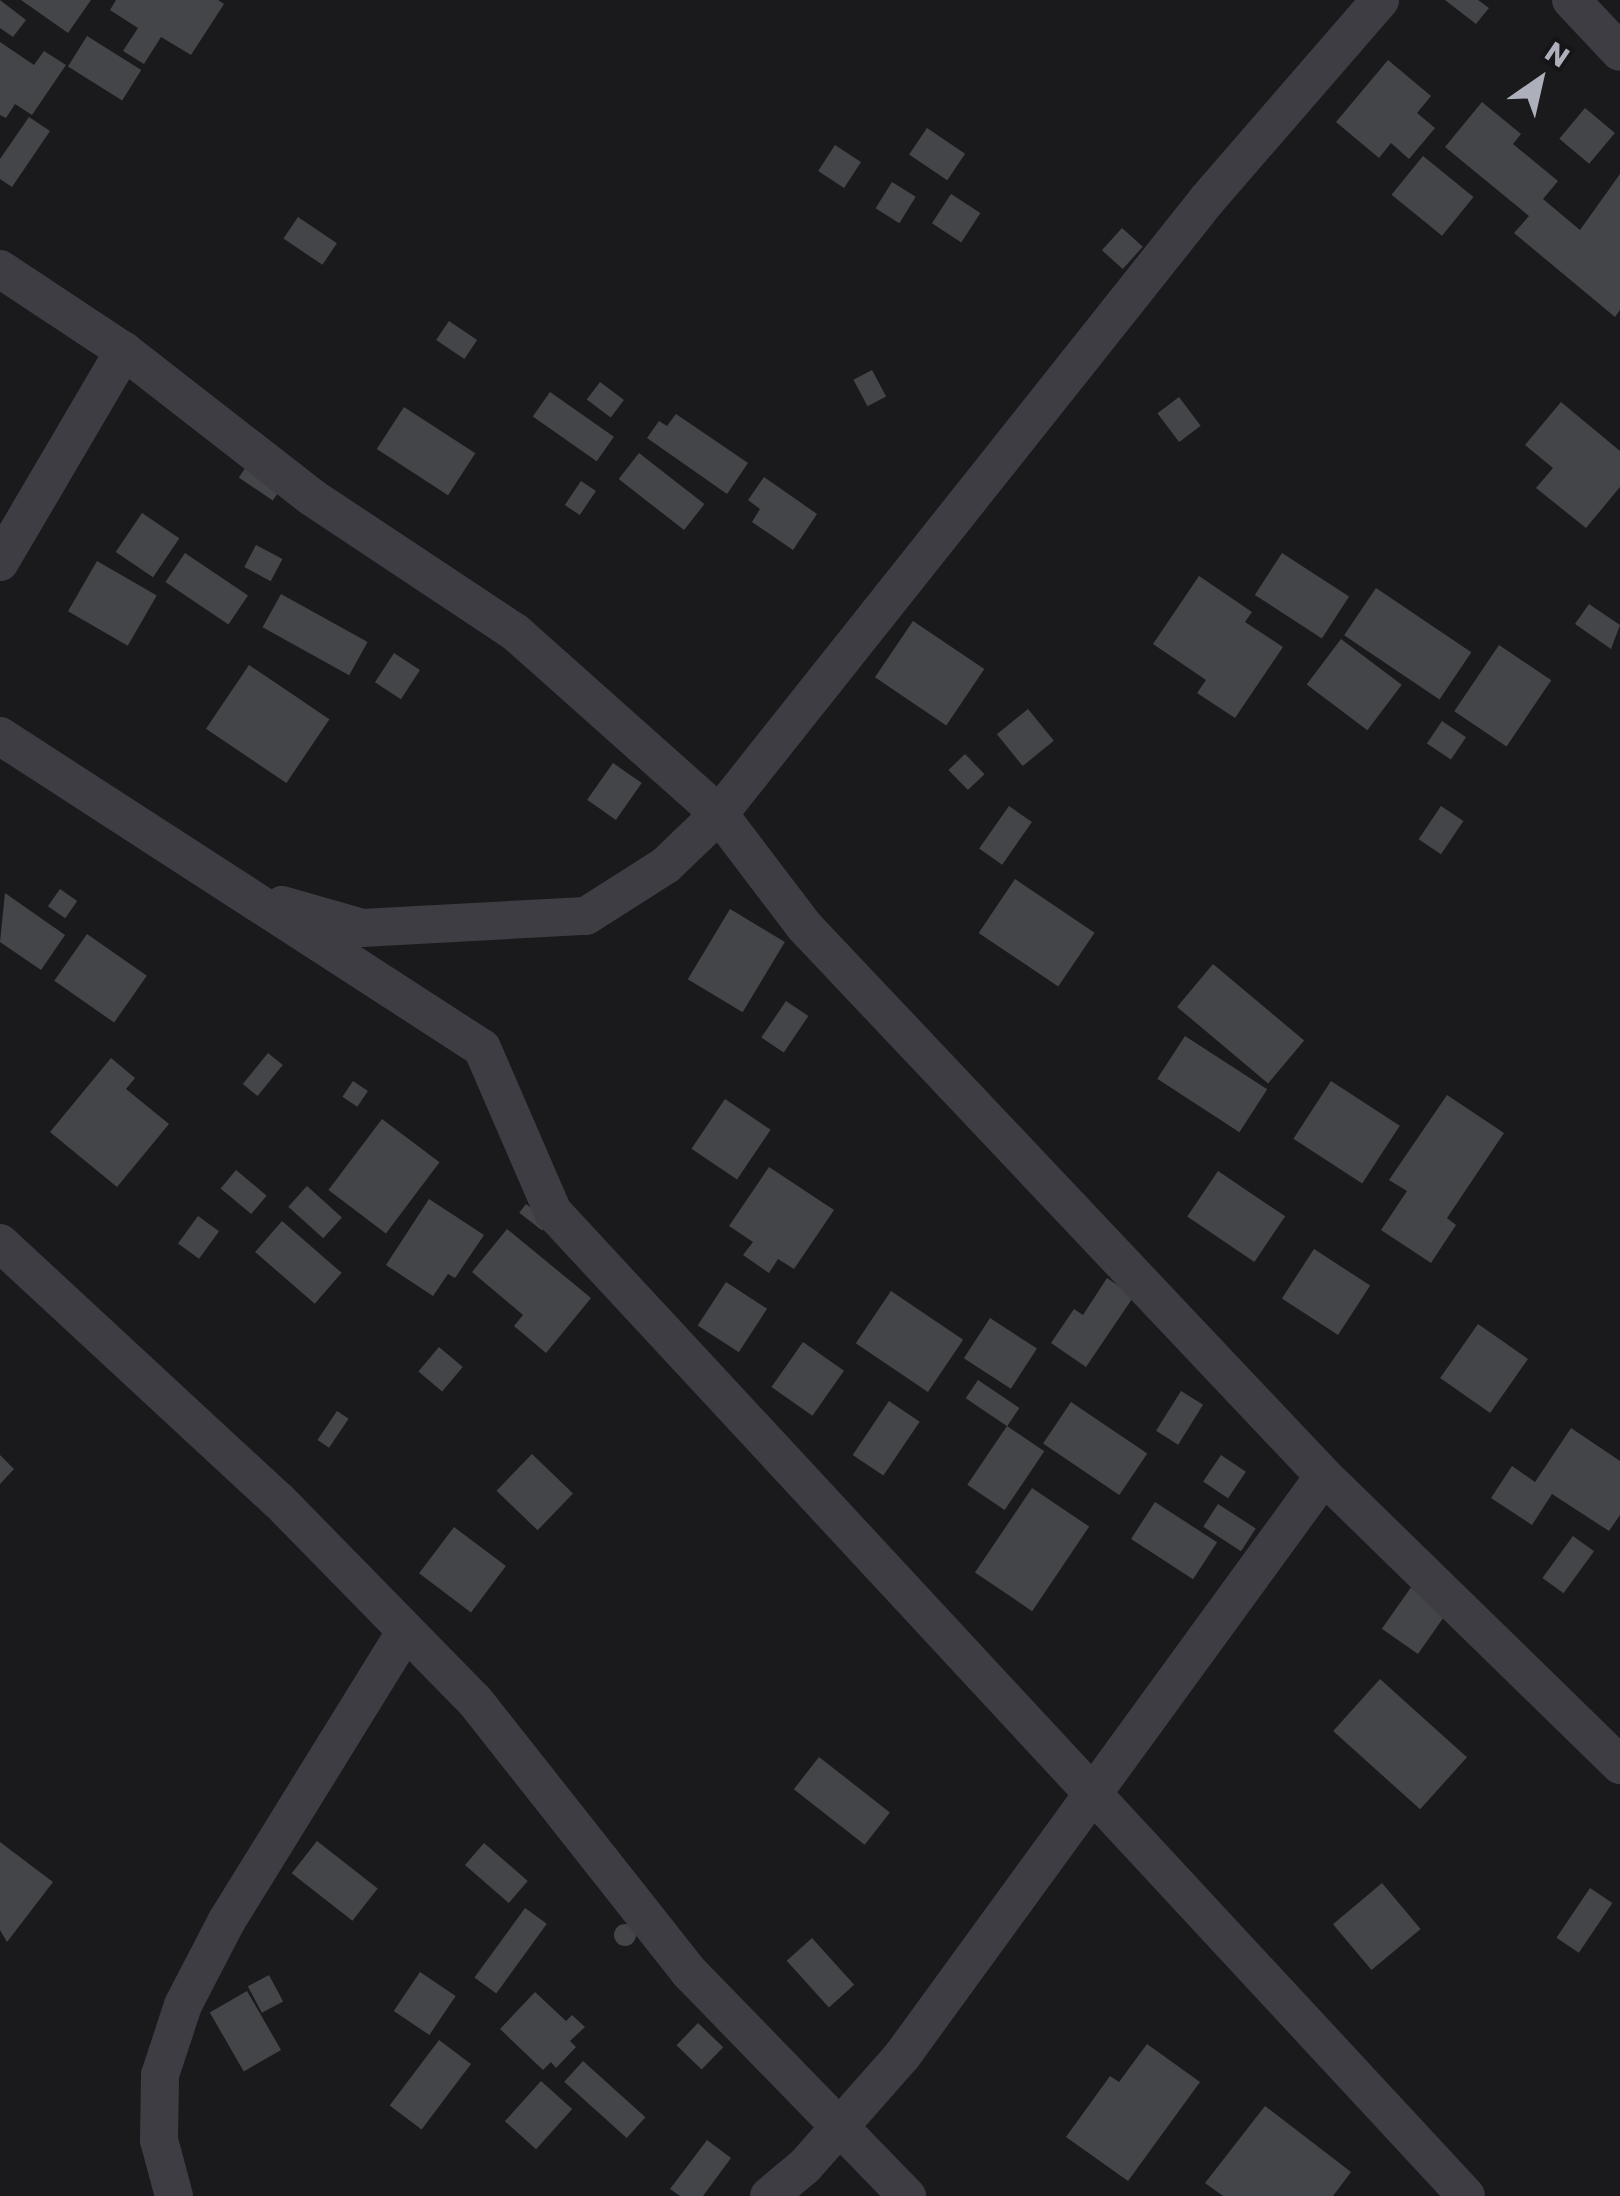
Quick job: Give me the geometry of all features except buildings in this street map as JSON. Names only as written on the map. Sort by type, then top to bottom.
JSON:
[{"type":"street","points":[[255,898],[362,928],[586,916],[666,865],[719,814],[1206,201],[1380,0]]},
{"type":"street","points":[[1570,0],[1620,52]]},
{"type":"street","points":[[0,269],[124,351],[313,498],[515,632],[719,814],[804,926],[1324,1476],[1620,1765]]},
{"type":"street","points":[[0,562],[124,351]]},
{"type":"street","points":[[0,736],[482,1048],[552,1212],[1466,2196]]},
{"type":"street","points":[[0,1243],[278,1500],[475,1701],[688,1972],[907,2196]]},
{"type":"street","points":[[768,2196],[805,2166],[836,2126],[902,2056],[1324,1476]]},
{"type":"street","points":[[174,2196],[159,2140],[160,2076],[183,2006],[226,1922],[405,1632]]}]
